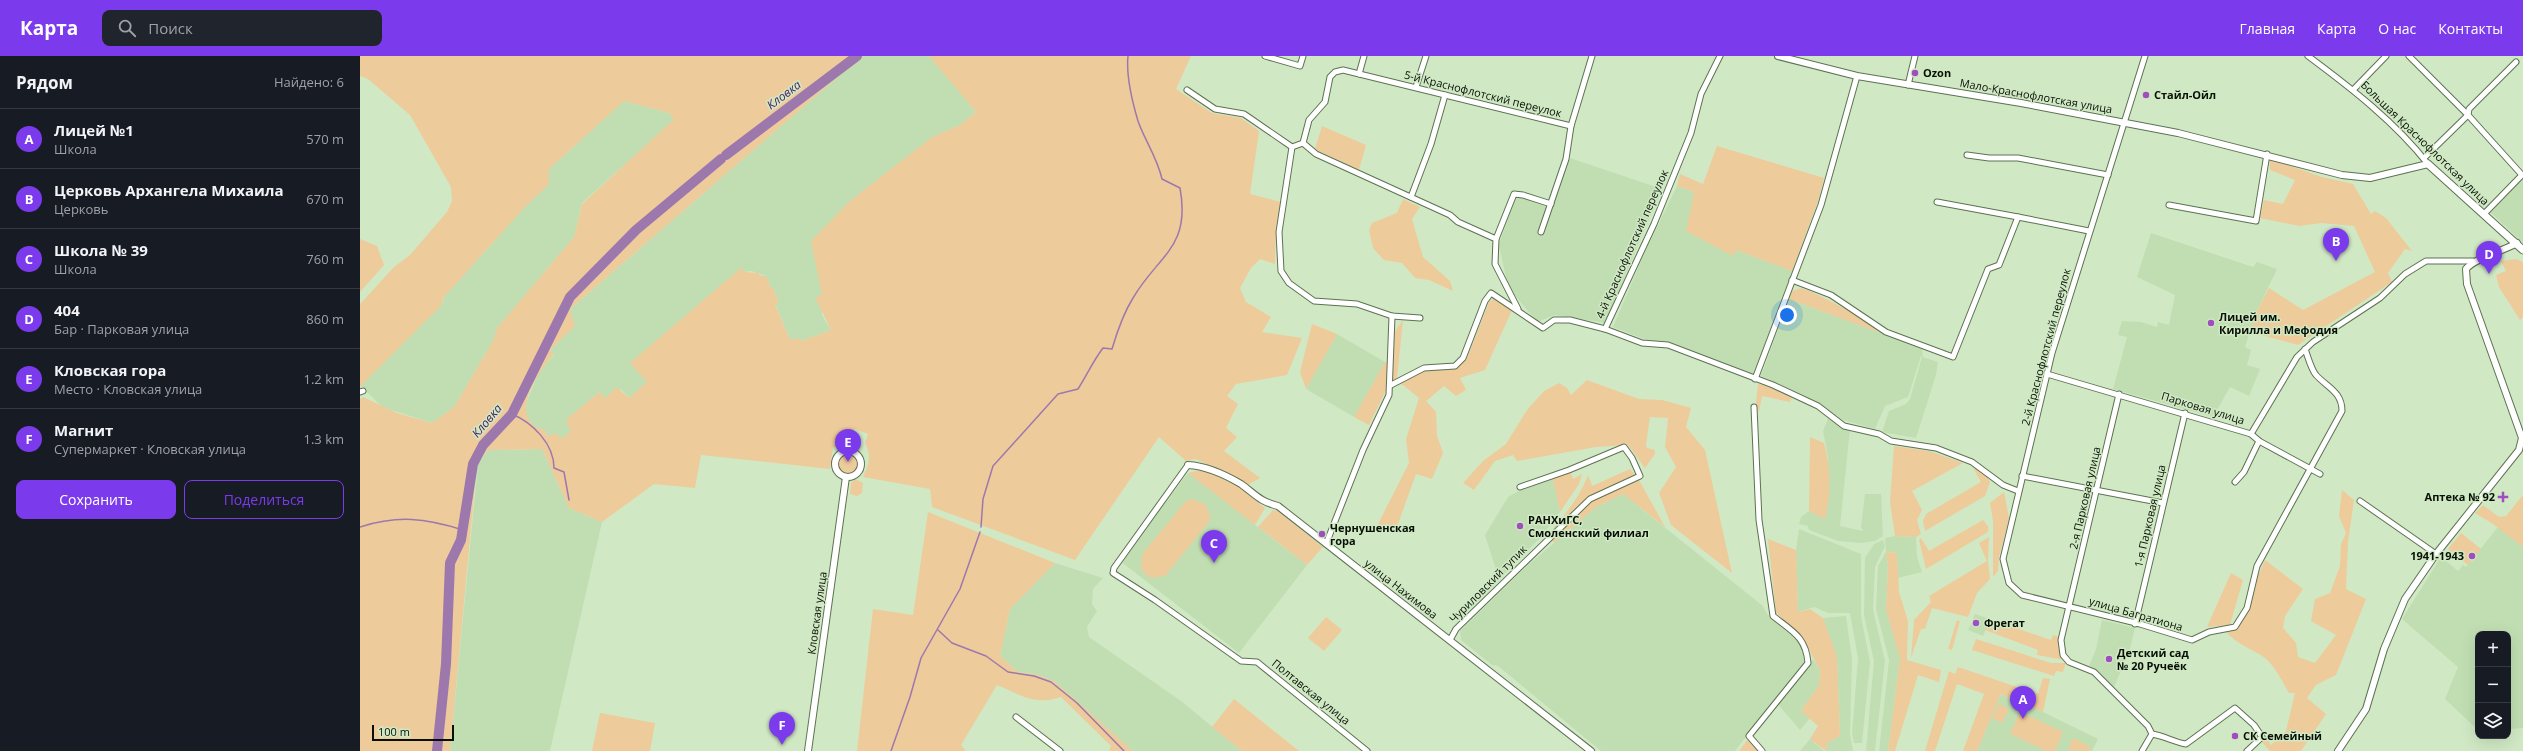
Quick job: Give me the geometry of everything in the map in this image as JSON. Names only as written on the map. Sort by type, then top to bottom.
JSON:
[{"type":"main road","name":"Большая Краснофлотская улица","points":[[2426,161],[2523,250]]},
{"type":"street","points":[[1265,56],[1300,66],[1303,56]]},
{"type":"street","points":[[1359,74],[1364,56]]},
{"type":"street","points":[[1416,87],[1426,56]]},
{"type":"street","name":"5-й Краснофлотский переулок","points":[[1303,143],[1309,120],[1325,102],[1330,77],[1335,72],[1343,70],[1571,126],[1592,56]]},
{"type":"street","name":"4-й Краснофлотский переулок","points":[[1605,329],[1654,224],[1691,133],[1701,94],[1720,56]]},
{"type":"street","name":"Мало-Краснофлотская улица","points":[[1778,56],[1857,76],[2124,122],[2267,154],[2342,175],[2370,178],[2426,161]]},
{"type":"street","points":[[1908,84],[1915,56]]},
{"type":"street","name":"2-й Краснофлотский переулок","points":[[2070,607],[2022,595],[2009,582],[2003,559],[2047,374],[2089,230],[2108,175],[2145,56]]},
{"type":"street","name":"Большая Краснофлотская улица","points":[[2308,56],[2354,89],[2426,161]]},
{"type":"street","points":[[2354,89],[2386,56]]},
{"type":"street","points":[[2409,56],[2468,115],[2522,175],[2484,214]]},
{"type":"street","points":[[2426,161],[2468,115],[2469,109],[2516,62]]},
{"type":"street","points":[[1755,378],[1821,205],[1857,76]]},
{"type":"street","points":[[1187,90],[1214,109],[1244,114],[1292,147]]},
{"type":"street","points":[[1411,197],[1431,144],[1445,95]]},
{"type":"street","points":[[1542,232],[1566,159],[1571,126]]},
{"type":"street","points":[[1292,147],[1303,143],[1316,154],[1450,215],[1458,222],[1496,239]]},
{"type":"street","points":[[1292,147],[1280,232],[1281,271],[1289,283],[1314,301],[1357,304],[1392,316],[1420,318]]},
{"type":"street","points":[[2168,205],[2256,221],[2267,154]]},
{"type":"street","points":[[1967,155],[2018,158],[2108,175]]},
{"type":"street","points":[[1520,311],[1495,264],[1496,239],[1514,194],[1523,194],[1551,204]]},
{"type":"street","points":[[1937,202],[2089,230]]},
{"type":"street","points":[[1792,280],[1831,295],[1886,332],[1936,349],[1953,357],[1988,269],[2000,265],[2018,217]]},
{"type":"street","name":"Парковая улица","points":[[2047,374],[2185,412],[2251,434],[2297,356],[2380,298],[2420,264],[2426,261],[2473,261],[2498,254],[2516,243]]},
{"type":"street","points":[[2338,751],[2366,709],[2397,616],[2436,554],[2522,451],[2522,438],[2519,427],[2467,284],[2466,270],[2473,261]]},
{"type":"street","name":"4-й Краснофлотский переулок","points":[[1391,385],[1424,368],[1455,366],[1463,358],[1485,301],[1491,293],[1520,311],[1543,328],[1554,320],[1570,320],[1605,329],[1642,343],[1668,345],[1755,378],[1818,406],[1844,426],[1879,434],[1891,441],[1936,448],[1972,462],[2002,485],[2018,491]]},
{"type":"street","points":[[1326,544],[1363,450],[1389,395],[1391,385],[1392,316]]},
{"type":"street","name":"улица Багратиона","points":[[2070,607],[2192,640],[2209,632],[2236,627],[2247,608],[2257,566],[2342,412],[2342,401],[2337,393],[2315,374],[2305,349]]},
{"type":"street","name":"2-я Парковая улица","points":[[2070,607],[2118,394]]},
{"type":"street","points":[[1754,407],[1759,520],[1774,616],[1802,640],[1807,650],[1808,663],[1749,736],[1762,751]]},
{"type":"street","name":"1-я Парковая улица","points":[[2135,624],[2185,412]]},
{"type":"street","points":[[2251,434],[2259,441],[2320,474]]},
{"type":"street","points":[[2235,482],[2244,472],[2259,441]]},
{"type":"street","name":"Чуриловский тупик","points":[[1450,640],[1456,628],[1590,499],[1640,476],[1632,458],[1624,447],[1569,470],[1520,487]]},
{"type":"street","points":[[850,451],[859,457],[861,467],[856,475],[846,477],[838,472],[835,462],[841,454],[850,451]]},
{"type":"street","name":"улица Нахимова","points":[[1188,465],[1205,466],[1241,484],[1263,502],[1278,506],[1591,751]]},
{"type":"street","name":"Полтавская улица","points":[[1188,465],[1114,568],[1113,574],[1140,589],[1241,661],[1257,662],[1367,751]]},
{"type":"street","points":[[2022,476],[2164,503]]},
{"type":"street","name":"Кловская улица","points":[[808,751],[846,477]]},
{"type":"street","points":[[2360,501],[2436,554]]},
{"type":"street","points":[[2070,607],[2061,640],[2063,655],[2069,662],[2094,672],[2140,716],[2152,734],[2163,736],[2173,742],[2186,744],[2235,708],[2254,725],[2262,737],[2247,751]]},
{"type":"street","points":[[1016,717],[1060,751]]},
{"type":"street","points":[[2142,751],[2152,734]]},
{"type":"shaded area","points":[[360,56],[862,56],[570,309],[575,326],[550,350],[554,354],[533,384],[528,395],[526,407],[528,417],[533,425],[545,430],[547,436],[557,433],[559,438],[567,436],[567,433],[571,432],[566,420],[599,392],[605,398],[617,387],[629,398],[647,382],[630,363],[742,267],[744,272],[759,273],[759,275],[766,276],[779,302],[775,304],[790,340],[797,338],[801,341],[831,330],[815,297],[822,295],[811,241],[850,201],[932,137],[960,125],[976,112],[929,56],[1191,56],[1176,89],[1212,113],[1241,118],[1259,131],[1250,194],[1281,202],[1276,228],[1275,264],[1260,259],[1251,268],[1240,288],[1246,302],[1271,317],[1262,332],[1302,338],[1287,375],[1236,384],[1227,396],[1238,404],[1226,428],[1237,437],[1224,451],[1260,478],[1248,485],[1196,459],[1186,461],[1159,437],[1075,560],[932,507],[930,489],[863,477],[869,460],[865,443],[868,434],[855,429],[844,446],[833,447],[830,469],[701,455],[695,488],[654,484],[602,522],[569,508],[542,449],[488,450],[477,464],[450,751],[360,751],[360,399],[363,397],[397,413],[432,423],[454,407],[493,341],[497,328],[574,237],[582,204],[674,119],[669,113],[624,101],[549,169],[549,184],[525,207],[443,298],[442,305],[360,387],[360,304],[394,267],[410,255],[447,212],[452,201],[451,187],[410,115],[368,79],[360,76]]},
{"type":"shaded area","points":[[862,56],[929,56],[976,112],[960,125],[932,137],[811,241],[823,295],[822,315],[831,330],[801,341],[790,340],[775,303],[779,302],[766,276],[751,271],[744,272],[742,268],[631,363],[647,382],[629,398],[621,389],[605,398],[599,392],[567,420],[571,432],[568,436],[559,438],[547,436],[545,430],[534,427],[527,420],[525,406],[540,369],[554,355],[550,350],[575,326],[569,310]]},
{"type":"shaded area","points":[[624,101],[669,113],[675,119],[582,203],[574,237],[497,328],[493,341],[454,407],[432,423],[382,407],[361,386],[442,305],[443,298],[525,207],[549,184],[549,169]]},
{"type":"shaded area","points":[[1322,126],[1366,145],[1359,170],[1315,149]]},
{"type":"shaded area","points":[[1717,146],[1824,178],[1817,204],[1792,271],[1736,250],[1733,256],[1686,231],[1694,192],[1677,186],[1680,174],[1703,184]]},
{"type":"shaded area","points":[[1570,158],[1662,189],[1605,323],[1555,315],[1537,322],[1508,287],[1499,245],[1514,200],[1519,196],[1552,209]]},
{"type":"shaded area","points":[[2270,159],[2322,177],[2353,184],[2371,214],[2375,211],[2386,218],[2412,251],[2405,249],[2388,273],[2392,282],[2298,345],[2250,332],[2257,311],[2269,288],[2303,310],[2375,272],[2354,226],[2321,223],[2299,226],[2260,218],[2264,200],[2283,204],[2295,180],[2270,170]]},
{"type":"shaded area","points":[[2523,176],[2523,243],[2488,210]]},
{"type":"shaded area","points":[[1677,186],[1694,192],[1733,255],[1736,250],[1792,271],[1754,375],[1668,343],[1652,342],[1613,327],[1644,254]]},
{"type":"shaded area","points":[[1403,199],[1420,207],[1412,219],[1423,257],[1450,281],[1453,291],[1429,280],[1415,278],[1402,263],[1384,260],[1373,248],[1369,230],[1372,223],[1397,213]]},
{"type":"shaded area","name":"Лицей им. Кирилла и Мефодия","points":[[2151,233],[2253,267],[2257,262],[2277,269],[2257,311],[2245,347],[2251,350],[2247,365],[2260,369],[2249,396],[2230,387],[2213,417],[2113,389],[2127,337],[2118,335],[2122,321],[2141,322],[2157,327],[2158,322],[2169,325],[2175,295],[2137,277]]},
{"type":"shaded area","points":[[360,239],[377,246],[384,265],[360,292]]},
{"type":"shaded area","points":[[2516,259],[2523,262],[2523,317],[2520,320],[2499,287],[2496,275],[2506,271],[2501,261]]},
{"type":"shaded area","points":[[1801,288],[1854,314],[1878,332],[1789,299],[1792,291]]},
{"type":"shaded area","points":[[1493,299],[1499,299],[1512,310],[1485,370],[1460,378],[1466,390],[1456,396],[1444,386],[1426,401],[1436,412],[1437,435],[1443,453],[1432,479],[1416,474],[1395,532],[1378,524],[1409,463],[1406,439],[1419,398],[1403,385],[1398,384],[1424,370],[1456,367],[1467,358],[1489,302]]},
{"type":"shaded area","points":[[1789,299],[1922,348],[1923,357],[1938,362],[1936,375],[1916,438],[1882,432],[1889,411],[1906,404],[1910,399],[1922,357],[1921,356],[1908,397],[1885,406],[1875,429],[1843,420],[1815,401],[1761,376]]},
{"type":"shaded area","points":[[1403,320],[1397,378],[1393,381],[1393,334]]},
{"type":"shaded area","points":[[1312,324],[1337,334],[1306,389],[1300,372]]},
{"type":"shaded area","points":[[1337,334],[1385,362],[1354,417],[1306,389]]},
{"type":"shaded area","points":[[1390,360],[1389,384],[1369,425],[1354,417],[1385,362]]},
{"type":"shaded area","points":[[1587,380],[1639,399],[1662,400],[1691,408],[1686,427],[1705,450],[1732,573],[1671,525],[1659,493],[1676,467],[1665,447],[1668,418],[1650,417],[1646,445],[1647,448],[1655,450],[1655,454],[1645,468],[1628,445],[1596,447],[1517,461],[1513,455],[1495,461],[1474,490],[1463,483],[1483,461],[1506,444],[1527,410],[1544,391],[1559,383],[1567,388],[1571,395]]},
{"type":"shaded area","points":[[1758,384],[1770,386],[1792,398],[1790,402],[1762,396],[1759,412],[1756,402]]},
{"type":"shaded area","points":[[1829,416],[1841,427],[1850,429],[1840,526],[1863,531],[1861,527],[1865,494],[1881,494],[1883,536],[1875,541],[1861,543],[1838,541],[1809,530],[1808,526],[1799,524],[1801,517],[1809,511],[1825,519],[1828,503],[1828,457],[1823,431]]},
{"type":"shaded area","points":[[1810,437],[1824,443],[1828,461],[1829,490],[1825,519],[1809,511]]},
{"type":"shaded area","points":[[1894,446],[1929,451],[1963,463],[1912,491],[1922,510],[1917,520],[1921,534],[1916,537],[1895,536],[1890,502]]},
{"type":"shaded area","points":[[542,449],[569,508],[602,522],[550,751],[450,751],[478,464],[488,450]]},
{"type":"shaded area","points":[[847,453],[855,456],[858,464],[855,472],[847,475],[839,472],[836,464],[839,456]]},
{"type":"shaded area","points":[[1971,464],[1986,475],[1990,482],[1985,496],[1925,531],[1923,521],[1926,514],[1981,482]]},
{"type":"shaded area","points":[[1204,469],[1239,487],[1265,508],[1255,525],[1188,473]]},
{"type":"shaded area","points":[[1630,469],[1635,475],[1588,497],[1551,531],[1567,512],[1585,483],[1588,475],[1592,486]]},
{"type":"shaded area","points":[[1570,471],[1573,479],[1582,474],[1579,484],[1560,512],[1553,479]]},
{"type":"shaded area","points":[[1188,473],[1307,565],[1239,653],[1120,561]]},
{"type":"shaded area","points":[[855,479],[863,483],[862,493],[857,496],[850,494],[851,483]]},
{"type":"shaded area","name":"РАНХиГС, Смоленский филиал","points":[[1553,479],[1560,512],[1541,537],[1499,579],[1485,535],[1508,497],[1519,491]]},
{"type":"shaded area","points":[[1639,480],[1665,527],[1623,494],[1596,507],[1555,542],[1548,541],[1590,501]]},
{"type":"shaded area","points":[[2342,490],[2354,500],[2348,542],[2346,589],[2366,599],[2336,675],[2316,685],[2307,698],[2326,714],[2301,751],[2270,751],[2261,741],[2265,737],[2271,745],[2286,731],[2295,693],[2289,693],[2276,671],[2264,657],[2238,642],[2226,632],[2217,633],[2236,628],[2248,611],[2254,585],[2265,560],[2303,589],[2285,616],[2283,628],[2296,643],[2298,657],[2315,663],[2336,635],[2311,621],[2315,599],[2330,593],[2340,566],[2341,544],[2346,533],[2339,516]]},
{"type":"shaded area","points":[[2004,492],[2009,518],[1999,557],[1998,571],[1993,577],[1993,521],[1990,503]]},
{"type":"shaded area","points":[[1623,494],[1763,606],[1767,614],[1800,641],[1806,660],[1735,751],[1601,751],[1498,666],[1492,665],[1461,640],[1460,631],[1528,565],[1596,507]]},
{"type":"shaded area","points":[[2523,495],[2523,547],[2493,524],[2475,513],[2483,505],[2499,517],[2506,516]]},
{"type":"shaded area","points":[[1191,499],[1205,504],[1210,515],[1209,522],[1165,576],[1151,578],[1141,569],[1142,554],[1186,501]]},
{"type":"shaded area","points":[[1273,510],[1278,511],[1323,547],[1307,565],[1258,527]]},
{"type":"shaded area","points":[[928,512],[1055,563],[1010,609],[1000,656],[1018,672],[1034,674],[1054,681],[1133,751],[1109,751],[1111,746],[1061,697],[1036,700],[1021,696],[997,685],[961,745],[966,751],[857,751],[873,609],[913,615]]},
{"type":"shaded area","points":[[1983,520],[1988,526],[1988,532],[1926,569],[1919,540],[1921,538],[1929,551]]},
{"type":"shaded area","points":[[2498,527],[2523,547],[2523,728],[2511,729],[2511,631],[2475,631],[2475,727],[2445,699],[2458,667],[2402,619],[2441,557],[2458,571],[2463,565],[2466,567]]},
{"type":"shaded area","points":[[1799,529],[1861,554],[1861,616],[1870,662],[1862,743],[1854,743],[1852,733],[1858,658],[1850,613],[1828,613],[1814,607],[1798,612],[1796,550]]},
{"type":"shaded area","points":[[2461,533],[2481,549],[2468,565],[2448,549]]},
{"type":"shaded area","points":[[1895,536],[1916,537],[1917,557],[1922,572],[1898,578],[1897,553],[1886,552],[1885,538]]},
{"type":"shaded area","points":[[1989,537],[1988,561],[1990,579],[1977,593],[1968,617],[1932,608],[1925,629],[1921,629],[1911,658],[1914,620],[1931,602],[1929,596],[1987,561],[1979,543]]},
{"type":"shaded area","points":[[1768,539],[1796,550],[1798,612],[1810,609],[1823,618],[1837,657],[1840,736],[1827,743],[1826,751],[1810,739],[1818,726],[1801,711],[1819,685],[1820,670],[1802,637],[1776,613]]},
{"type":"shaded area","points":[[1883,540],[1885,546],[1875,567],[1873,610],[1885,661],[1875,751],[1866,751],[1874,661],[1864,615],[1865,558],[1874,544]]},
{"type":"shaded area","points":[[1886,552],[1888,566],[1886,610],[1900,658],[1888,751],[1879,751],[1889,660],[1876,609],[1878,566]]},
{"type":"shaded area","points":[[1886,552],[1897,553],[1899,592],[1908,621],[1907,660],[1941,670],[1939,682],[1918,675],[1895,751],[1888,751],[1900,658],[1886,610],[1888,566]]},
{"type":"shaded area","points":[[1055,563],[1103,578],[1093,589],[1092,604],[1097,611],[1087,627],[1089,637],[1181,701],[1242,751],[1133,751],[1054,681],[1034,674],[1018,672],[1000,656],[1010,609]]},
{"type":"shaded area","points":[[2231,573],[2243,580],[2230,625],[2207,627]]},
{"type":"shaded area","points":[[1975,614],[1990,619],[1983,636],[1968,630]]},
{"type":"shaded area","points":[[1846,616],[1852,659],[1850,734],[1853,751],[1826,751],[1827,743],[1840,736],[1837,657],[1823,618]]},
{"type":"shaded area","points":[[1326,617],[1342,630],[1324,651],[1308,638]]},
{"type":"shaded area","points":[[1990,619],[2051,640],[2053,635],[2059,637],[2059,652],[2064,660],[2037,655],[2038,650],[1985,630]]},
{"type":"shaded area","points":[[1957,620],[1960,621],[1952,650],[1948,649]]},
{"type":"shaded area","name":"Детский сад № 20 Ручеёк","points":[[2102,620],[2135,628],[2129,653],[2114,687],[2089,666],[2096,649]]},
{"type":"shaded area","points":[[1976,639],[2051,663],[2066,663],[2063,672],[2056,671],[2054,676],[1972,650]]},
{"type":"shaded area","points":[[1813,659],[1820,670],[1819,685],[1801,711],[1810,718],[1800,730],[1777,703]]},
{"type":"shaded area","points":[[1958,667],[2038,694],[2043,678],[2050,679],[2043,712],[2001,694],[1977,751],[1963,751],[1984,694],[1957,684],[1935,751],[1925,751],[1949,671],[1955,674]]},
{"type":"shaded area","points":[[2001,694],[2043,712],[2098,739],[2092,751],[1977,751]]},
{"type":"shaded area","points":[[1234,699],[1299,751],[1242,751],[1212,727]]},
{"type":"shaded area","points":[[1999,704],[2009,709],[2002,723],[1992,718]]},
{"type":"shaded area","points":[[2020,712],[2063,732],[2055,751],[2046,751],[2010,734]]},
{"type":"shaded area","points":[[600,713],[655,723],[650,751],[592,751]]},
{"type":"shaded area","points":[[2073,738],[2091,747],[2089,751],[2068,750]]},
{"type":"shaded area","points":[[1748,739],[1759,751],[1739,751]]},
{"type":"shaded area","points":[[1810,739],[1824,751],[1800,751]]},
{"type":"waterway","name":"Кловка","points":[[726,155],[857,56]]},
{"type":"waterway","points":[[981,527],[983,499],[993,466],[1058,394],[1078,389],[1103,348],[1112,349],[1129,304],[1177,238],[1181,224],[1182,208],[1180,188],[1162,179],[1157,163],[1138,121],[1130,88],[1128,56]]},
{"type":"waterway","name":"Кловка","points":[[437,751],[446,664],[450,563],[461,540],[473,464],[483,445],[512,414],[570,297],[636,230],[721,159]]},
{"type":"waterway","points":[[512,414],[527,423],[541,435],[550,451],[554,468],[564,472],[569,500]]},
{"type":"waterway","points":[[360,527],[387,521],[412,520],[436,523],[463,530]]},
{"type":"waterway","points":[[891,751],[910,697],[921,658],[960,589],[980,532]]},
{"type":"waterway","points":[[938,630],[952,643],[986,656],[1008,672],[1034,676],[1051,682],[1077,703],[1124,751]]},
{"type":"place","name":"Ozon","points":[[1915,73]]},
{"type":"place","name":"Стайл-Ойл","points":[[2146,95]]},
{"type":"place","name":"Церковь Архангела Михаила","points":[[2336,261]]},
{"type":"place","name":"404","points":[[2489,274]]},
{"type":"place","name":"Лицей им. Кирилла и Мефодия","points":[[2211,323]]},
{"type":"place","name":"Кловская гора","points":[[848,462]]},
{"type":"place","name":"Аптека № 92","points":[[2503,497]]},
{"type":"place","name":"РАНХиГС, Смоленский филиал","points":[[1520,526]]},
{"type":"place","name":"Чернушенская гора","points":[[1322,534]]},
{"type":"place","name":"1941-1943","points":[[2472,556]]},
{"type":"place","name":"Школа № 39","points":[[1214,563]]},
{"type":"place","name":"Фрегат","points":[[1976,623]]},
{"type":"place","name":"Детский сад № 20 Ручеёк","points":[[2109,659]]},
{"type":"place","name":"Лицей №1","points":[[2023,719]]},
{"type":"place","name":"СК Семейный","points":[[2235,736]]},
{"type":"place","name":"Магнит","points":[[782,745]]}]
